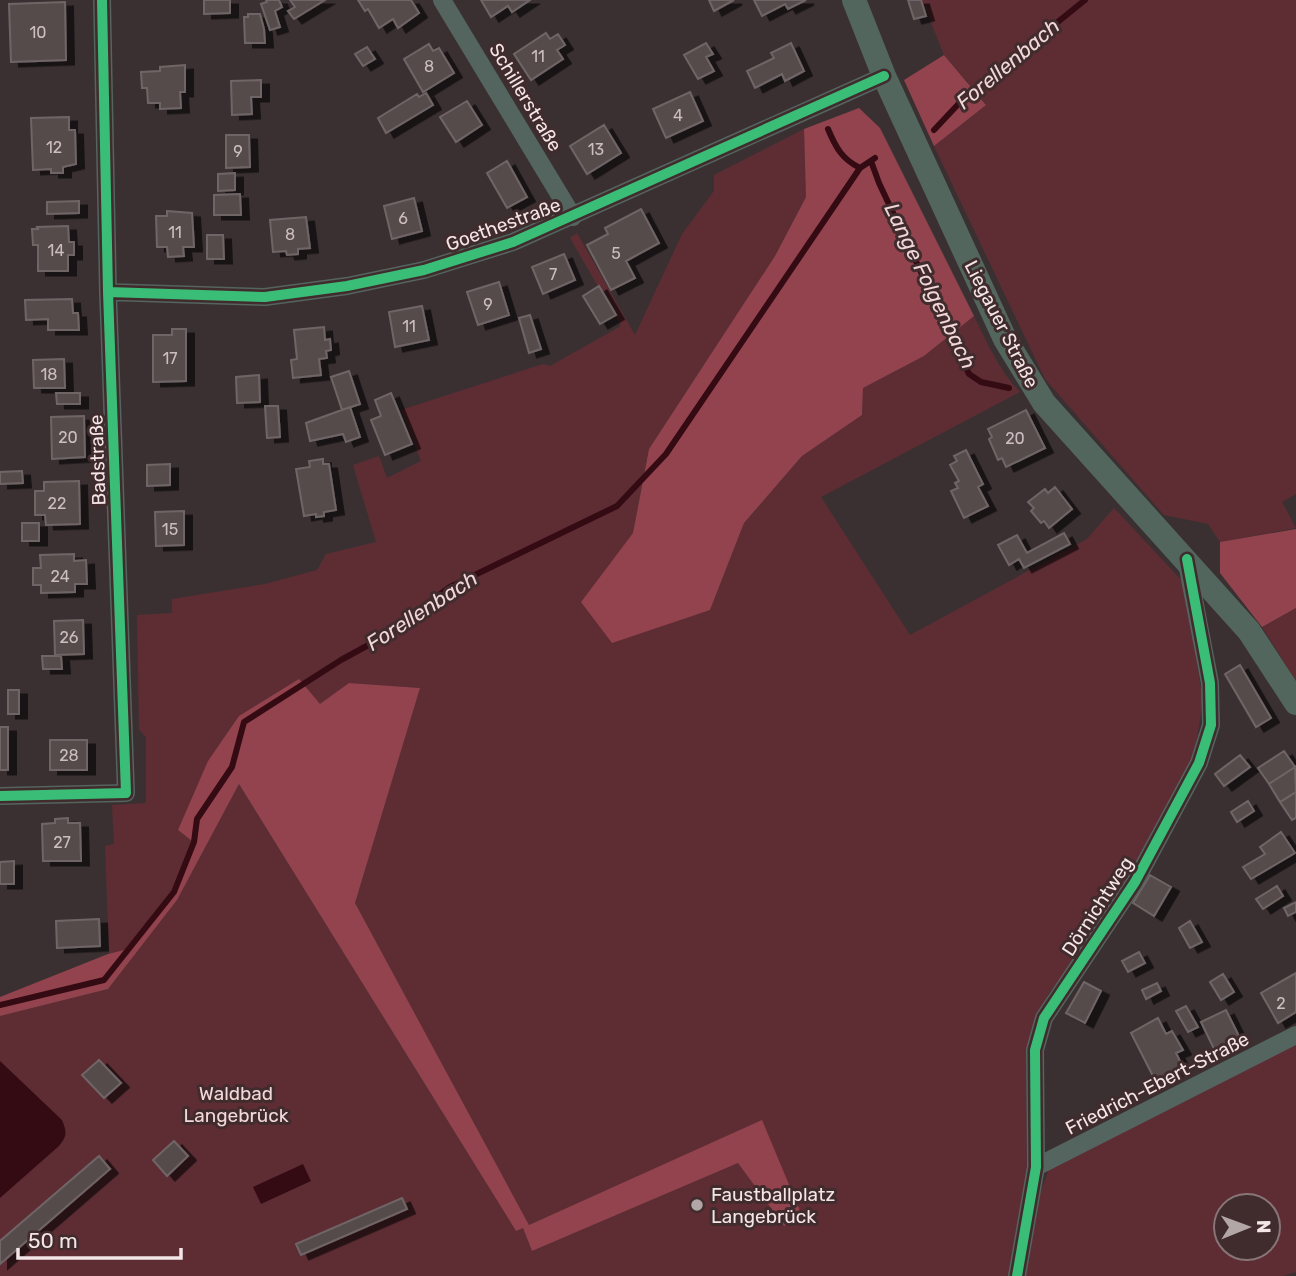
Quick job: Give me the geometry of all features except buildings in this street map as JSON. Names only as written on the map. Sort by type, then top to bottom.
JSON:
[{"type":"main road","name":"Liegauer Straße","points":[[854,0],[884,76],[1005,339],[1044,403],[1250,631],[1296,703]]},
{"type":"street","name":"Badstraße","points":[[0,796],[126,793],[108,292],[102,0]]},
{"type":"street","name":"Schillerstraße","points":[[442,0],[573,217]]},
{"type":"street","name":"Goethestraße","points":[[108,292],[265,297],[347,286],[424,270],[513,242],[573,217],[884,76]]},
{"type":"street","name":"Dörnichtweg","points":[[1017,1276],[1036,1167],[1035,1050],[1044,1018],[1135,882],[1199,763],[1211,725],[1210,683],[1187,559]]},
{"type":"street","name":"Friedrich-Ebert-Straße","points":[[1036,1167],[1296,1035]]},
{"type":"green space","points":[[922,0],[1296,0],[1296,494],[1282,502],[1296,528],[1220,542],[1208,524],[1164,515],[1045,379],[934,146],[986,104],[944,55]]},
{"type":"green space","name":"Waldbad Langebrück","points":[[804,129],[806,197],[775,256],[649,449],[633,533],[581,602],[710,610],[744,523],[802,456],[862,415],[863,388],[924,356],[974,316],[1000,366],[1020,392],[821,497],[910,635],[1087,539],[1114,508],[1184,583],[1203,701],[1194,757],[1114,909],[1049,993],[1026,1053],[1027,1180],[1009,1276],[0,1276],[0,1016],[108,989],[177,900],[239,784],[516,1231],[523,1228],[532,1251],[738,1163],[784,1225],[762,1121],[529,1225],[355,903],[420,688],[349,683],[178,830],[192,841],[173,890],[124,950],[109,954],[105,846],[114,844],[112,805],[146,803],[146,737],[139,730],[137,615],[172,613],[172,599],[265,584],[317,570],[326,554],[376,542],[353,465],[379,456],[387,478],[421,461],[401,410],[543,364],[550,366],[621,326],[570,238],[577,233],[635,335],[682,234],[714,191],[714,175]]},
{"type":"green space","points":[[1296,608],[1296,681],[1262,627]]},
{"type":"green space","points":[[1296,1044],[1296,1272],[1283,1276],[1023,1276],[1039,1196],[1049,1169]]},
{"type":"shaded area","points":[[944,55],[986,105],[934,146],[904,80]]},
{"type":"shaded area","points":[[859,108],[880,128],[974,316],[924,356],[863,388],[862,415],[802,456],[744,523],[710,610],[612,643],[581,602],[633,533],[649,449],[775,256],[806,197],[804,129]]},
{"type":"shaded area","points":[[1296,529],[1296,608],[1262,627],[1220,573],[1220,542]]},
{"type":"shaded area","points":[[299,679],[320,704],[349,683],[420,688],[355,903],[529,1225],[762,1120],[803,1218],[784,1226],[738,1163],[532,1251],[523,1228],[516,1231],[239,784],[177,900],[108,989],[0,1016],[0,997],[124,950],[173,890],[192,841],[178,830],[208,761],[239,716]]},
{"type":"shaded area","points":[[0,1061],[62,1120],[65,1134],[59,1146],[0,1198]]},
{"type":"shaded area","points":[[303,1164],[311,1181],[261,1204],[253,1187]]},
{"type":"waterway","name":"Forellenbach","points":[[934,130],[965,97],[1085,0]]},
{"type":"waterway","points":[[828,129],[840,152],[860,168]]},
{"type":"waterway","name":"Forellenbach","points":[[0,1005],[104,980],[174,892],[194,842],[197,819],[232,767],[244,722],[341,660],[383,637],[450,587],[617,506],[666,454],[860,168],[875,158]]},
{"type":"waterway","name":"Lange Folgenbach","points":[[871,161],[969,374],[981,382],[1009,388]]},
{"type":"cycle path","points":[[0,796],[126,793],[108,292],[102,0]]},
{"type":"cycle path","points":[[108,292],[265,297],[347,286],[424,270],[513,242],[884,76]]},
{"type":"cycle path","points":[[1017,1276],[1036,1167],[1035,1050],[1044,1018],[1135,882],[1199,763],[1211,725],[1210,683],[1187,559]]},
{"type":"place","name":"Faustballplatz Langebrück","points":[[697,1205]]}]
